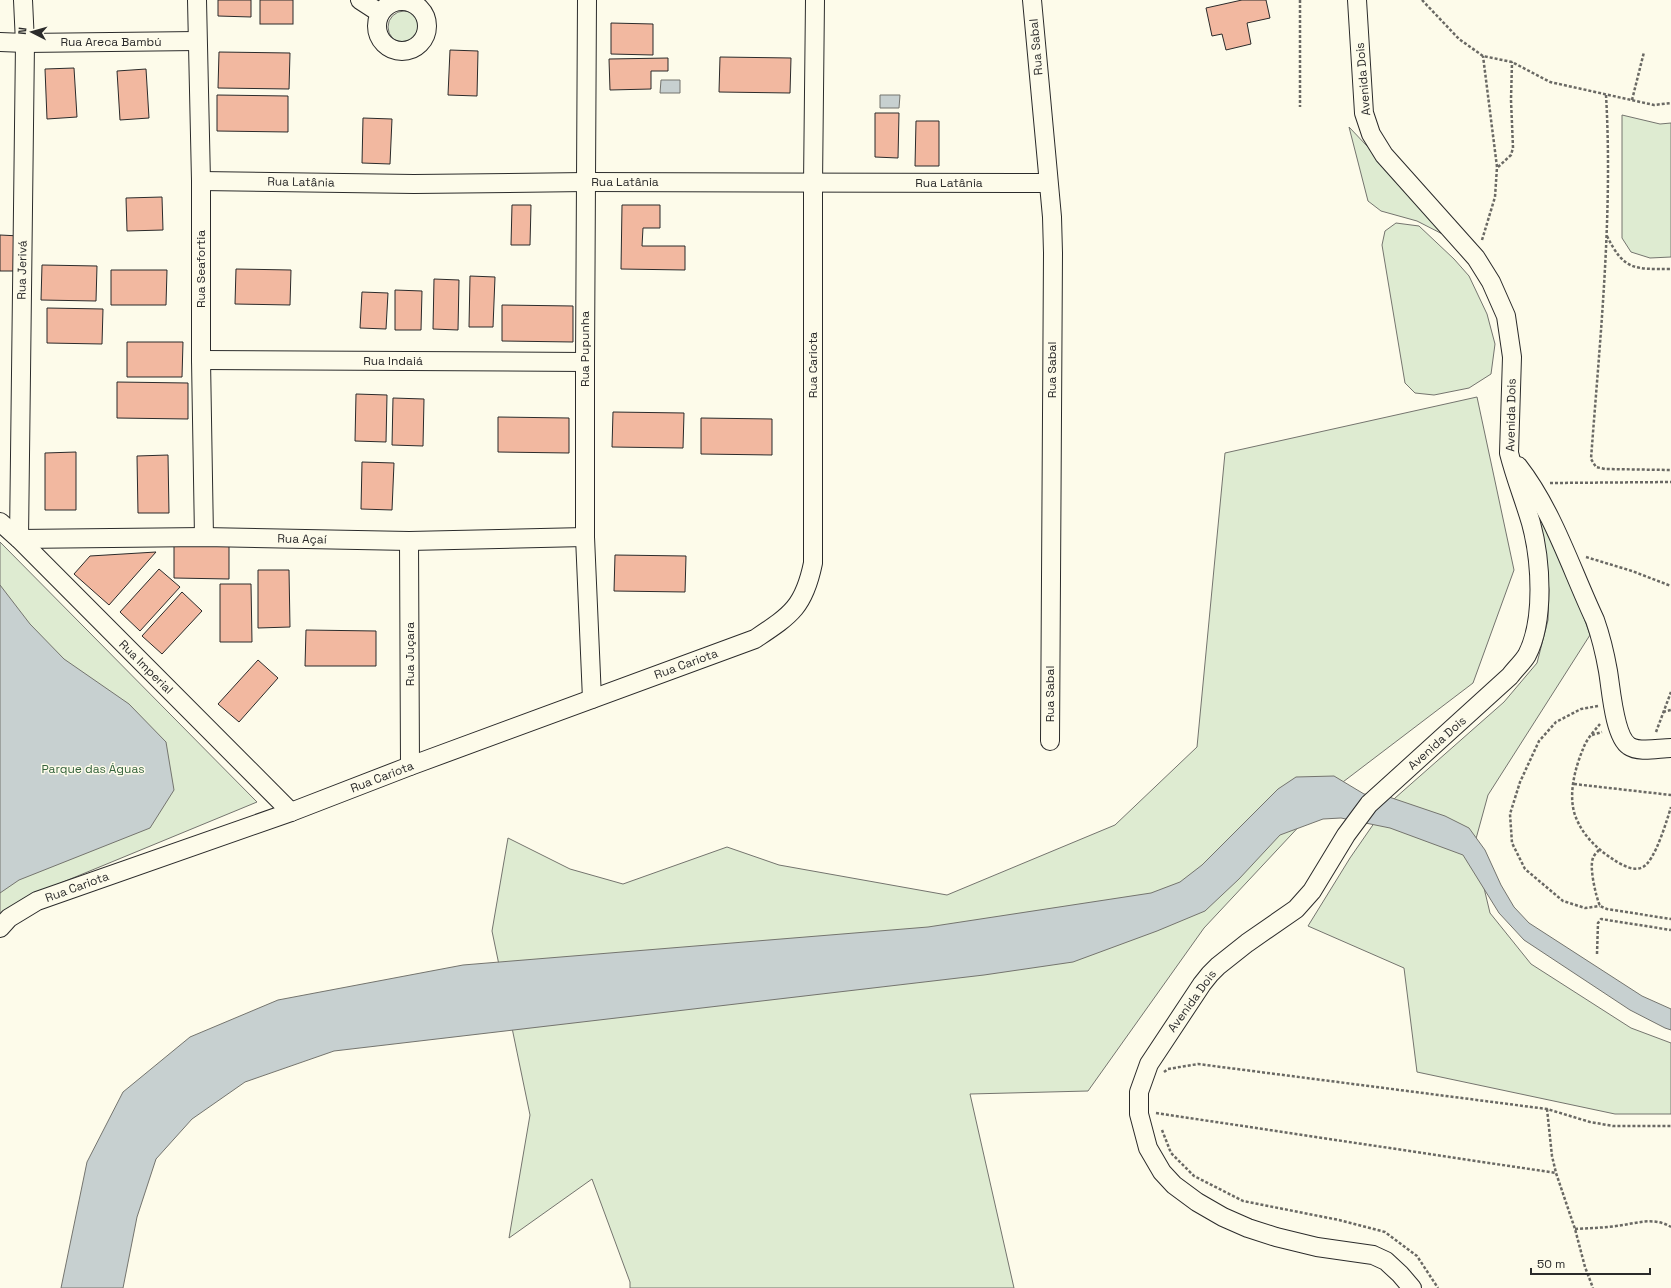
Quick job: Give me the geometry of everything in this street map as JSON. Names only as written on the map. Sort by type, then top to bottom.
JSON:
[{"type":"street","name":"Rua Jerivá","points":[[19,539],[25,43],[24,0]]},
{"type":"street","name":"Rua Seafortia","points":[[197,0],[201,181],[201,360],[204,537]]},
{"type":"street","points":[[360,0],[380,13]]},
{"type":"street","name":"Rua Pupunha","points":[[587,0],[585,537],[592,699]]},
{"type":"street","name":"Rua Cariota","points":[[0,928],[9,918],[36,902],[290,812],[410,766],[755,639],[783,620],[796,607],[805,593],[813,563],[812,184],[815,0]]},
{"type":"street","name":"Rua Sabal","points":[[1032,0],[1053,252],[1050,741]]},
{"type":"street","name":"Avenida Dois","points":[[1357,0],[1364,113],[1371,134],[1384,155],[1476,258],[1491,282],[1506,316],[1512,357],[1509,454],[1512,468],[1531,524],[1539,592],[1535,635],[1527,655],[1510,676],[1369,804],[1346,835],[1312,892],[1296,909],[1241,947],[1218,966],[1206,979],[1149,1064],[1139,1092],[1139,1114],[1148,1148],[1162,1172],[1185,1194],[1223,1217],[1255,1230],[1317,1246],[1373,1255],[1386,1261],[1412,1288]]},
{"type":"street","name":"Rua Areca Bambú","points":[[0,42],[197,41]]},
{"type":"street","name":"Rua Latânia","points":[[201,181],[414,184],[586,182],[812,184],[1048,183]]},
{"type":"street","name":"Rua Indaiá","points":[[201,360],[585,362]]},
{"type":"street","points":[[1509,454],[1531,483],[1549,517],[1595,620],[1600,635],[1608,672],[1611,698],[1619,729],[1624,741],[1629,746],[1636,749],[1671,748]]},
{"type":"street","name":"Rua Imperial","points":[[0,522],[19,539],[290,812]]},
{"type":"street","name":"Rua Açaí","points":[[19,539],[204,537],[409,541],[585,537]]},
{"type":"street","name":"Rua Juçara","points":[[409,541],[410,766]]},
{"type":"path","points":[[1300,0],[1300,107]]},
{"type":"path","points":[[1422,0],[1459,39],[1483,56],[1512,62],[1550,82],[1654,104],[1671,103]]},
{"type":"path","points":[[1632,100],[1644,52]]},
{"type":"path","points":[[1476,258],[1495,197],[1497,167],[1483,56]]},
{"type":"path","points":[[1497,167],[1511,155],[1513,148],[1511,100],[1512,62]]},
{"type":"path","points":[[1606,95],[1608,144],[1606,260],[1591,459],[1596,466],[1605,469],[1671,470]]},
{"type":"path","points":[[1607,234],[1612,246],[1622,259],[1633,267],[1671,269]]},
{"type":"path","points":[[1531,483],[1671,482]]},
{"type":"path","points":[[1568,558],[1586,557],[1632,571],[1671,586]]},
{"type":"path","points":[[1650,749],[1671,692]]},
{"type":"path","points":[[1603,706],[1581,709],[1556,722],[1539,741],[1520,782],[1510,814],[1512,843],[1525,869],[1563,901],[1585,908],[1600,906],[1607,909],[1671,920]]},
{"type":"path","points":[[1663,712],[1671,710]]},
{"type":"path","points":[[1591,735],[1583,748],[1572,795],[1575,814],[1588,837],[1599,850],[1622,865],[1636,869],[1642,867],[1648,862],[1657,845],[1671,807]]},
{"type":"path","points":[[1574,784],[1671,795]]},
{"type":"path","points":[[1599,850],[1592,858],[1592,866],[1597,898],[1600,906]]},
{"type":"path","points":[[1597,954],[1598,923],[1601,919],[1671,930]]},
{"type":"path","points":[[1162,1073],[1168,1069],[1198,1064],[1547,1109],[1590,1122],[1613,1126],[1671,1126]]},
{"type":"path","points":[[1156,1107],[1155,1113],[1158,1120]]},
{"type":"path","points":[[1547,1109],[1552,1156],[1556,1173],[1593,1288]]},
{"type":"path","points":[[1155,1113],[1556,1173]]},
{"type":"path","points":[[1161,1126],[1171,1153],[1194,1176],[1243,1201],[1339,1220],[1385,1232],[1418,1256],[1438,1288]]},
{"type":"path","points":[[1575,1229],[1617,1226],[1644,1220],[1663,1222],[1671,1227]]},
{"type":"green space","points":[[401,11],[407,11],[417,18],[420,27],[419,33],[413,40],[407,43],[401,43],[391,36],[388,30],[388,24],[395,14]]},
{"type":"green space","points":[[1622,115],[1660,124],[1671,123],[1671,257],[1650,258],[1631,252],[1622,238]]},
{"type":"green space","points":[[1349,127],[1458,242],[1417,221],[1381,211],[1368,201]]},
{"type":"green space","points":[[1396,223],[1419,226],[1454,259],[1469,276],[1487,314],[1495,344],[1491,374],[1469,388],[1434,395],[1415,393],[1405,383],[1382,245],[1385,231]]},
{"type":"green space","points":[[1477,397],[1514,570],[1473,683],[1335,788],[1204,928],[1088,1091],[970,1094],[1014,1288],[630,1288],[630,1282],[592,1179],[509,1238],[530,1115],[492,931],[508,838],[570,869],[623,884],[727,847],[779,865],[947,895],[1115,825],[1197,747],[1225,453]]},
{"type":"green space","points":[[1523,478],[1568,572],[1590,635],[1488,795],[1474,846],[1490,913],[1531,964],[1631,1028],[1671,1043],[1671,1114],[1615,1114],[1417,1072],[1404,968],[1308,926],[1350,858],[1386,806],[1504,702],[1537,663],[1548,620],[1549,590],[1542,533]]},
{"type":"green space","name":"Parque das Águas","points":[[0,542],[257,802],[51,887],[0,915]]},
{"type":"shaded area","points":[[661,80],[680,80],[680,93],[660,93]]},
{"type":"shaded area","points":[[880,95],[900,95],[899,108],[880,108]]},
{"type":"shaded area","name":"Parque das Águas","points":[[0,585],[30,624],[64,659],[129,704],[166,742],[174,790],[150,828],[19,880],[0,893]]},
{"type":"shaded area","points":[[1334,776],[1364,794],[1389,797],[1445,816],[1469,828],[1485,850],[1501,885],[1514,907],[1529,923],[1642,996],[1671,1009],[1671,1030],[1630,1010],[1524,940],[1499,913],[1463,855],[1390,828],[1341,818],[1323,819],[1280,835],[1239,879],[1205,911],[1157,931],[1073,962],[984,975],[334,1051],[245,1082],[192,1119],[156,1159],[137,1217],[123,1288],[61,1288],[87,1162],[123,1092],[190,1037],[278,1000],[463,965],[928,927],[1151,893],[1180,882],[1202,865],[1278,789],[1296,777]]},
{"type":"building","points":[[218,0],[251,0],[251,17],[218,16]]},
{"type":"building","points":[[260,0],[293,0],[293,24],[260,24]]},
{"type":"building","points":[[1242,0],[1266,0],[1270,18],[1247,23],[1251,44],[1226,50],[1222,34],[1212,36],[1206,8]]},
{"type":"building","points":[[611,23],[653,24],[653,55],[611,54]]},
{"type":"building","points":[[450,50],[478,51],[477,96],[448,95]]},
{"type":"building","points":[[219,52],[290,53],[289,89],[218,88]]},
{"type":"building","points":[[720,57],[791,58],[790,93],[719,92]]},
{"type":"building","points":[[668,58],[668,71],[651,71],[651,89],[610,90],[609,59]]},
{"type":"building","points":[[74,68],[77,117],[47,119],[45,69]]},
{"type":"building","points":[[146,69],[149,118],[120,120],[117,71]]},
{"type":"building","points":[[217,95],[288,96],[288,132],[217,131]]},
{"type":"building","points":[[875,113],[899,113],[898,158],[875,157]]},
{"type":"building","points":[[363,118],[392,119],[390,164],[362,163]]},
{"type":"building","points":[[916,121],[939,121],[939,166],[915,166]]},
{"type":"building","points":[[162,197],[163,230],[127,231],[126,198]]},
{"type":"building","points":[[512,205],[531,205],[530,245],[511,245]]},
{"type":"building","points":[[622,205],[660,205],[660,228],[643,228],[642,246],[685,246],[685,270],[621,269]]},
{"type":"building","points":[[0,235],[20,236],[19,271],[0,271]]},
{"type":"building","points":[[42,265],[97,266],[96,301],[41,300]]},
{"type":"building","points":[[236,269],[291,270],[290,305],[235,304]]},
{"type":"building","points":[[111,270],[167,270],[166,305],[111,305]]},
{"type":"building","points":[[470,276],[495,277],[493,327],[469,327]]},
{"type":"building","points":[[434,279],[459,280],[458,330],[433,329]]},
{"type":"building","points":[[395,290],[422,291],[421,330],[395,330]]},
{"type":"building","points":[[362,292],[388,293],[386,329],[360,328]]},
{"type":"building","points":[[502,305],[573,306],[573,342],[502,341]]},
{"type":"building","points":[[47,308],[103,309],[102,344],[47,343]]},
{"type":"building","points":[[127,342],[183,342],[182,377],[127,377]]},
{"type":"building","points":[[117,382],[188,383],[188,419],[117,418]]},
{"type":"building","points":[[356,394],[387,395],[386,442],[355,441]]},
{"type":"building","points":[[393,398],[424,399],[423,446],[392,445]]},
{"type":"building","points":[[613,412],[684,413],[683,448],[612,447]]},
{"type":"building","points":[[498,417],[569,418],[569,453],[498,452]]},
{"type":"building","points":[[701,418],[772,419],[772,455],[701,454]]},
{"type":"building","points":[[76,452],[76,510],[45,510],[45,453]]},
{"type":"building","points":[[168,455],[169,513],[138,513],[137,456]]},
{"type":"building","points":[[362,462],[394,463],[392,510],[361,509]]},
{"type":"building","points":[[174,543],[229,544],[229,579],[174,578]]},
{"type":"building","points":[[156,552],[109,605],[74,574],[90,556]]},
{"type":"building","points":[[615,555],[686,556],[685,592],[614,591]]},
{"type":"building","points":[[159,569],[180,587],[140,631],[120,612]]},
{"type":"building","points":[[258,570],[289,570],[290,627],[258,628]]},
{"type":"building","points":[[220,584],[251,584],[252,642],[220,642]]},
{"type":"building","points":[[182,592],[202,611],[162,654],[142,636]]},
{"type":"building","points":[[306,630],[376,631],[376,666],[305,666]]},
{"type":"building","points":[[258,660],[278,678],[239,722],[218,704]]}]
